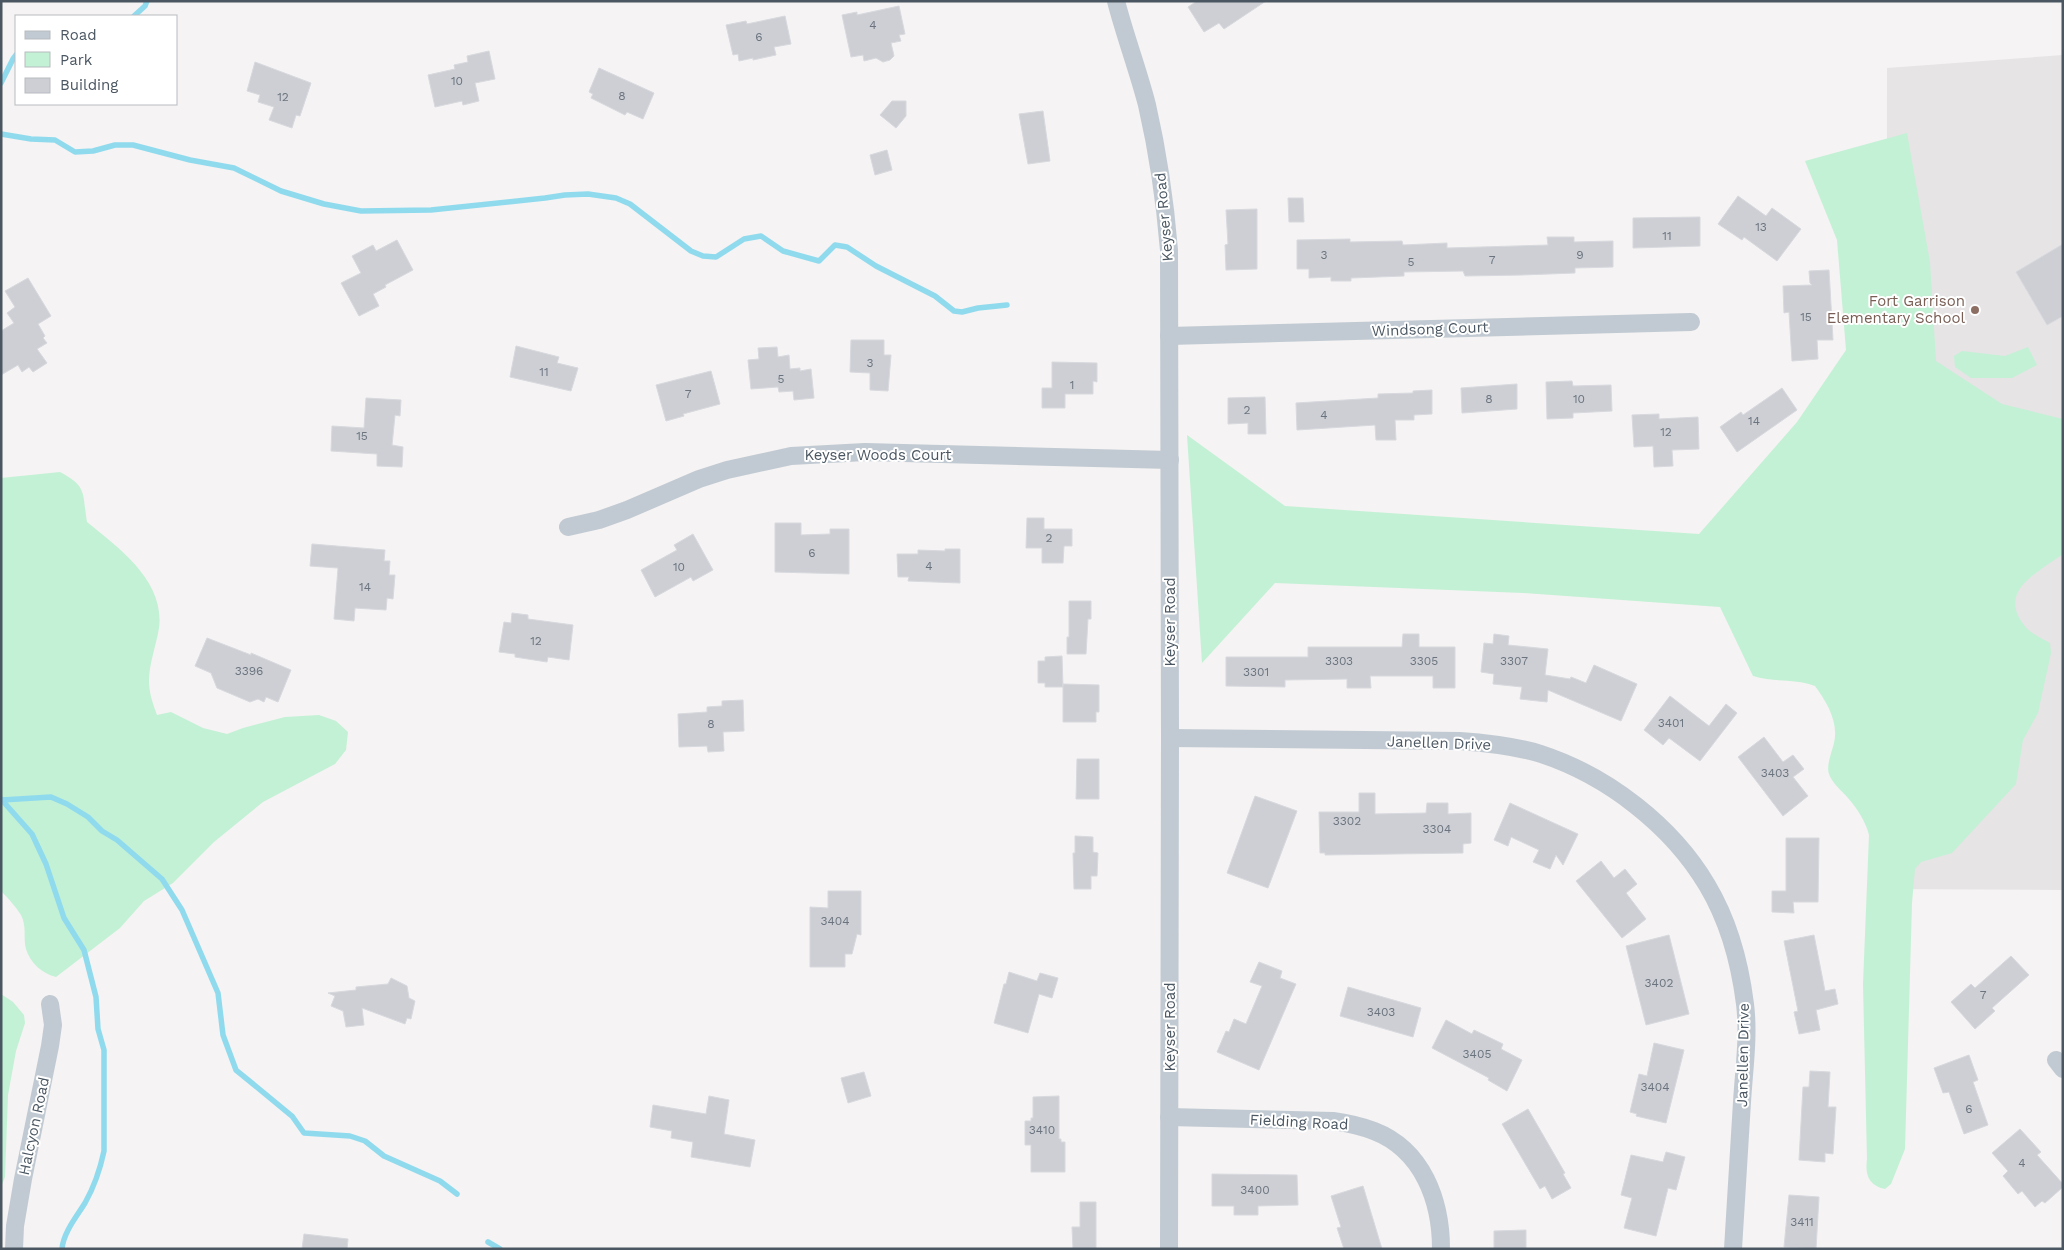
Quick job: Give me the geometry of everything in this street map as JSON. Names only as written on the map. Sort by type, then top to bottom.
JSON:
[{"type":"street","name":"Keyser Road","points":[[1116,1],[1146,102],[1161,174],[1169,250],[1169,1249]]},
{"type":"street","name":"Windsong Court","points":[[1169,336],[1691,322]]},
{"type":"street","name":"Keyser Woods Court","points":[[568,527],[598,520],[626,510],[708,476],[791,456],[865,452],[1170,460]]},
{"type":"street","name":"Janellen Drive","points":[[1170,738],[1460,741],[1486,743],[1542,754],[1577,769],[1612,789],[1641,810],[1666,833],[1686,856],[1707,886],[1723,919],[1742,980],[1746,1044],[1733,1249]]},
{"type":"street","name":"Halcyon Road","points":[[14,1249],[14,1226],[50,1046],[52,1025],[50,1004]]},
{"type":"street","name":"Fielding Road","points":[[1169,1117],[1333,1121],[1356,1125],[1376,1132],[1404,1151],[1425,1177],[1434,1194],[1439,1213],[1441,1249]]},
{"type":"shaded area","name":"Fort Garrison Elementary School","points":[[2063,55],[2063,890],[1886,889],[1887,68]]},
{"type":"green space","points":[[1907,133],[1930,262],[1936,361],[2002,404],[2063,419],[2063,554],[2024,583],[2018,592],[2015,602],[2017,613],[2026,628],[2050,643],[2051,653],[2038,713],[2023,740],[2016,784],[1952,853],[1921,862],[1915,869],[1912,903],[1905,1149],[1891,1184],[1885,1189],[1871,1182],[1867,1174],[1863,984],[1869,835],[1858,811],[1830,777],[1828,770],[1835,728],[1828,706],[1815,686],[1800,682],[1753,676],[1720,607],[1523,593],[1275,583],[1202,663],[1187,435],[1285,506],[1699,534],[1797,422],[1846,350],[1837,240],[1805,161]]},
{"type":"green space","points":[[2028,347],[2037,365],[2012,378],[1971,378],[1955,367],[1954,356],[1962,351],[2005,356]]},
{"type":"green space","points":[[60,472],[80,487],[84,497],[87,522],[126,555],[148,581],[155,595],[159,611],[159,628],[151,662],[149,681],[150,694],[157,715],[171,712],[203,728],[227,734],[285,717],[319,715],[336,721],[348,732],[346,750],[335,764],[263,802],[214,842],[173,883],[144,901],[120,928],[56,977],[42,971],[31,959],[26,949],[24,923],[21,915],[1,891],[1,478]]},
{"type":"green space","points":[[1,994],[13,1002],[24,1015],[25,1023],[16,1051],[8,1095],[5,1177],[1,1187]]},
{"type":"building","points":[[1197,1],[1266,1],[1224,29],[1219,23],[1204,32],[1188,7]]},
{"type":"building","points":[[899,6],[905,34],[899,35],[901,41],[891,43],[894,56],[890,60],[883,62],[876,58],[864,61],[863,55],[851,57],[842,15],[857,12],[857,15]]},
{"type":"building","points":[[785,16],[791,44],[774,47],[776,55],[753,60],[753,58],[739,61],[738,54],[733,55],[726,25],[746,21],[747,24]]},
{"type":"building","points":[[489,51],[495,79],[475,83],[479,101],[463,105],[462,101],[435,107],[428,75],[455,69],[454,65],[468,62],[467,56]]},
{"type":"building","points":[[255,62],[311,83],[300,116],[296,115],[292,128],[269,120],[274,107],[258,102],[260,95],[247,91]]},
{"type":"building","points":[[599,68],[654,93],[643,119],[627,112],[625,115],[591,98],[593,94],[589,92]]},
{"type":"building","points":[[892,101],[906,101],[906,116],[896,128],[880,115]]},
{"type":"building","points":[[1043,111],[1050,161],[1028,164],[1019,114]]},
{"type":"building","points":[[887,150],[892,170],[875,175],[870,155]]},
{"type":"building","points":[[1738,196],[1766,216],[1772,208],[1801,229],[1777,261],[1744,237],[1742,240],[1718,224]]},
{"type":"building","points":[[1288,198],[1303,198],[1304,222],[1289,222]]},
{"type":"building","points":[[1257,209],[1257,269],[1226,270],[1225,245],[1228,244],[1226,210]]},
{"type":"building","points":[[1700,217],[1700,246],[1633,248],[1633,218]]},
{"type":"building","points":[[1547,237],[1574,237],[1574,242],[1613,241],[1613,267],[1575,268],[1575,273],[1522,275],[1465,276],[1463,271],[1404,272],[1404,276],[1351,278],[1351,281],[1331,281],[1331,277],[1309,278],[1309,269],[1297,269],[1297,240],[1350,239],[1350,242],[1402,241],[1403,245],[1447,243],[1447,248],[1548,245]]},
{"type":"building","points":[[397,240],[413,270],[385,285],[386,287],[373,294],[379,306],[359,316],[341,283],[361,273],[352,256],[373,245],[376,251]]},
{"type":"building","points":[[2063,244],[2063,316],[2047,325],[2016,272]]},
{"type":"building","points":[[1829,270],[1833,340],[1817,340],[1818,359],[1792,361],[1789,312],[1784,313],[1783,286],[1812,285],[1810,283],[1809,271]]},
{"type":"building","points":[[28,278],[51,316],[38,324],[47,343],[37,349],[47,363],[33,372],[29,367],[22,372],[18,365],[1,375],[1,331],[14,323],[7,313],[15,307],[5,291]]},
{"type":"building","points":[[851,340],[884,340],[884,355],[891,355],[888,391],[870,390],[870,373],[850,372]]},
{"type":"building","points":[[516,346],[559,357],[557,363],[578,368],[571,391],[510,377]]},
{"type":"building","points":[[777,347],[778,357],[789,355],[790,369],[800,368],[800,371],[811,369],[814,398],[794,400],[793,391],[779,392],[778,387],[751,389],[748,360],[759,359],[758,348]]},
{"type":"building","points":[[1052,362],[1097,363],[1097,382],[1093,381],[1093,394],[1065,394],[1065,408],[1042,408],[1042,388],[1052,388]]},
{"type":"building","points":[[711,371],[720,404],[683,414],[684,416],[666,421],[656,385]]},
{"type":"building","points":[[1572,381],[1573,386],[1611,385],[1612,411],[1573,413],[1573,418],[1547,419],[1546,382]]},
{"type":"building","points":[[1517,384],[1517,409],[1462,413],[1461,388]]},
{"type":"building","points":[[1782,388],[1797,410],[1737,452],[1720,427],[1741,412],[1743,415]]},
{"type":"building","points":[[1432,390],[1432,414],[1414,415],[1414,420],[1395,420],[1396,440],[1376,440],[1375,425],[1297,430],[1296,403],[1378,398],[1378,394],[1413,393],[1413,391]]},
{"type":"building","points":[[1265,397],[1266,434],[1248,434],[1248,423],[1228,424],[1228,398]]},
{"type":"building","points":[[366,398],[401,400],[400,416],[395,415],[392,445],[403,447],[402,467],[377,466],[377,454],[331,451],[332,426],[364,428]]},
{"type":"building","points":[[1659,414],[1659,419],[1698,417],[1699,449],[1672,450],[1673,466],[1654,467],[1653,446],[1634,447],[1632,415]]},
{"type":"building","points":[[1027,518],[1044,518],[1044,529],[1072,529],[1072,546],[1064,546],[1063,563],[1042,563],[1042,548],[1026,548]]},
{"type":"building","points":[[775,523],[801,523],[801,535],[830,534],[830,529],[849,529],[849,574],[775,572]]},
{"type":"building","points":[[693,534],[713,570],[693,581],[691,577],[655,597],[641,570],[677,550],[674,545]]},
{"type":"building","points":[[312,544],[385,550],[384,561],[390,561],[389,575],[395,575],[393,599],[387,598],[386,610],[355,608],[354,621],[334,619],[338,568],[310,566]]},
{"type":"building","points":[[945,549],[960,549],[960,583],[908,581],[909,577],[898,577],[897,554],[918,554],[918,550],[945,551]]},
{"type":"building","points":[[1069,601],[1091,601],[1091,619],[1088,619],[1086,654],[1067,654]]},
{"type":"building","points":[[512,613],[528,615],[528,619],[573,625],[569,660],[548,657],[547,662],[515,657],[515,654],[499,652],[504,622],[511,623]]},
{"type":"building","points":[[1403,634],[1419,634],[1419,647],[1455,647],[1455,688],[1433,688],[1433,676],[1370,676],[1371,688],[1347,688],[1347,679],[1285,680],[1285,687],[1226,686],[1226,657],[1308,657],[1308,647],[1402,647]]},
{"type":"building","points":[[1494,634],[1509,636],[1508,645],[1548,649],[1545,675],[1570,679],[1571,677],[1586,683],[1594,665],[1637,684],[1621,721],[1548,690],[1547,702],[1520,699],[1522,687],[1493,684],[1494,674],[1481,672],[1484,643],[1493,644]]},
{"type":"building","points":[[207,638],[251,655],[251,653],[291,670],[278,702],[266,697],[264,702],[258,699],[250,702],[217,688],[211,673],[195,666]]},
{"type":"building","points":[[1062,656],[1063,687],[1045,687],[1045,683],[1038,683],[1038,661],[1045,661],[1045,657]]},
{"type":"building","points":[[1063,684],[1099,685],[1099,712],[1096,712],[1096,722],[1063,722]]},
{"type":"building","points":[[1670,696],[1709,726],[1726,704],[1737,713],[1700,761],[1669,738],[1663,745],[1644,730]]},
{"type":"building","points":[[743,700],[744,731],[723,732],[724,751],[708,752],[707,746],[679,747],[678,714],[707,712],[707,707],[722,706],[722,701]]},
{"type":"building","points":[[1764,737],[1783,762],[1793,755],[1804,769],[1793,777],[1808,796],[1783,816],[1738,757]]},
{"type":"building","points":[[1077,759],[1099,759],[1099,799],[1076,799]]},
{"type":"building","points":[[1359,793],[1375,793],[1375,814],[1426,813],[1427,803],[1448,803],[1448,814],[1471,813],[1471,843],[1463,844],[1463,853],[1325,855],[1325,853],[1320,853],[1319,812],[1359,812]]},
{"type":"building","points":[[1255,796],[1297,811],[1268,888],[1227,873]]},
{"type":"building","points":[[1510,803],[1578,834],[1563,865],[1556,855],[1550,869],[1533,862],[1539,850],[1511,837],[1508,846],[1494,840]]},
{"type":"building","points":[[1075,836],[1093,837],[1093,852],[1098,853],[1097,876],[1091,876],[1091,889],[1074,889],[1073,853],[1075,853]]},
{"type":"building","points":[[1786,838],[1819,838],[1818,902],[1793,902],[1794,913],[1772,912],[1772,891],[1786,891]]},
{"type":"building","points":[[1601,861],[1614,878],[1625,869],[1637,884],[1626,893],[1646,919],[1622,938],[1576,881]]},
{"type":"building","points":[[828,891],[861,891],[861,935],[857,934],[852,954],[845,954],[845,967],[810,967],[810,907],[828,908]]},
{"type":"building","points":[[1669,935],[1689,1014],[1646,1025],[1626,946]]},
{"type":"building","points":[[1814,935],[1825,991],[1835,989],[1838,1004],[1816,1010],[1820,1030],[1799,1034],[1794,1012],[1798,1011],[1784,941]]},
{"type":"building","points":[[2011,956],[2029,975],[1992,1008],[1995,1011],[1975,1029],[1951,1002],[1971,984],[1975,988]]},
{"type":"building","points":[[1259,962],[1282,971],[1280,978],[1296,984],[1259,1070],[1217,1052],[1226,1031],[1229,1032],[1234,1019],[1246,1024],[1262,986],[1250,982]]},
{"type":"building","points":[[1009,972],[1037,981],[1040,973],[1058,978],[1052,998],[1039,994],[1028,1033],[994,1023]]},
{"type":"building","points":[[391,978],[407,986],[409,998],[415,1001],[411,1019],[407,1018],[405,1024],[362,1008],[364,1025],[346,1027],[343,1011],[331,1006],[335,996],[328,993],[356,990],[356,987],[388,984]]},
{"type":"building","points":[[1348,987],[1421,1008],[1413,1037],[1340,1016]]},
{"type":"building","points":[[1446,1020],[1472,1034],[1474,1030],[1503,1044],[1501,1049],[1522,1060],[1507,1091],[1488,1080],[1489,1078],[1432,1048]]},
{"type":"building","points":[[1654,1043],[1684,1050],[1666,1123],[1636,1116],[1637,1114],[1630,1112],[1639,1074],[1647,1076]]},
{"type":"building","points":[[1969,1055],[1978,1080],[1973,1082],[1988,1125],[1964,1134],[1949,1092],[1943,1093],[1934,1068]]},
{"type":"building","points":[[1810,1071],[1830,1072],[1828,1107],[1836,1107],[1833,1154],[1825,1153],[1825,1162],[1799,1160],[1803,1087],[1809,1087]]},
{"type":"building","points":[[864,1072],[871,1096],[848,1103],[841,1078]]},
{"type":"building","points":[[709,1096],[729,1100],[724,1134],[755,1140],[750,1167],[691,1157],[693,1142],[671,1138],[672,1131],[650,1127],[653,1105],[706,1114]]},
{"type":"building","points":[[1059,1096],[1059,1139],[1061,1139],[1061,1142],[1065,1142],[1065,1172],[1031,1172],[1031,1145],[1025,1145],[1025,1121],[1031,1121],[1031,1118],[1033,1118],[1033,1097]]},
{"type":"building","points":[[1528,1109],[1565,1173],[1563,1174],[1571,1188],[1552,1199],[1545,1186],[1540,1189],[1502,1124]]},
{"type":"building","points":[[2020,1129],[2041,1152],[2037,1155],[2063,1184],[2063,1187],[2045,1203],[2042,1201],[2035,1207],[2022,1191],[2018,1194],[2003,1176],[2008,1171],[1992,1153]]},
{"type":"building","points":[[1666,1152],[1685,1157],[1676,1190],[1668,1188],[1656,1236],[1624,1228],[1632,1198],[1621,1195],[1631,1155],[1663,1162]]},
{"type":"building","points":[[1212,1174],[1297,1175],[1298,1205],[1258,1206],[1258,1215],[1234,1215],[1234,1206],[1212,1206]]},
{"type":"building","points":[[1363,1186],[1382,1249],[1344,1249],[1337,1228],[1341,1227],[1331,1196]]},
{"type":"building","points":[[1789,1195],[1819,1197],[1816,1249],[1784,1247]]},
{"type":"building","points":[[1080,1202],[1096,1202],[1096,1249],[1073,1249],[1072,1227],[1080,1227]]},
{"type":"building","points":[[1526,1230],[1526,1249],[1494,1249],[1494,1231]]},
{"type":"building","points":[[304,1234],[348,1239],[347,1249],[302,1249]]},
{"type":"waterway","points":[[135,15],[145,6],[147,1]]},
{"type":"waterway","points":[[1,83],[15,56]]},
{"type":"waterway","points":[[1,134],[31,139],[55,140],[75,152],[93,151],[115,145],[133,145],[190,160],[234,168],[281,191],[324,204],[361,211],[431,210],[565,195],[588,194],[616,198],[630,204],[691,251],[703,256],[716,257],[744,239],[761,236],[783,251],[819,261],[835,245],[847,247],[876,266],[935,296],[954,311],[962,312],[1007,305]]},
{"type":"waterway","points":[[2,800],[51,797],[67,804],[88,817],[102,831],[117,840],[162,879],[182,910],[218,993],[223,1035],[236,1070],[292,1116],[304,1133],[350,1136],[365,1141],[384,1156],[440,1181],[457,1194]]},
{"type":"waterway","points":[[1,799],[32,834],[46,864],[64,918],[84,950],[96,997],[98,1029],[104,1050],[104,1151],[94,1185],[74,1219],[62,1249]]},
{"type":"waterway","points":[[488,1242],[500,1249]]},
{"type":"place","name":"Fort Garrison Elementary School","points":[[1975,310]]}]
